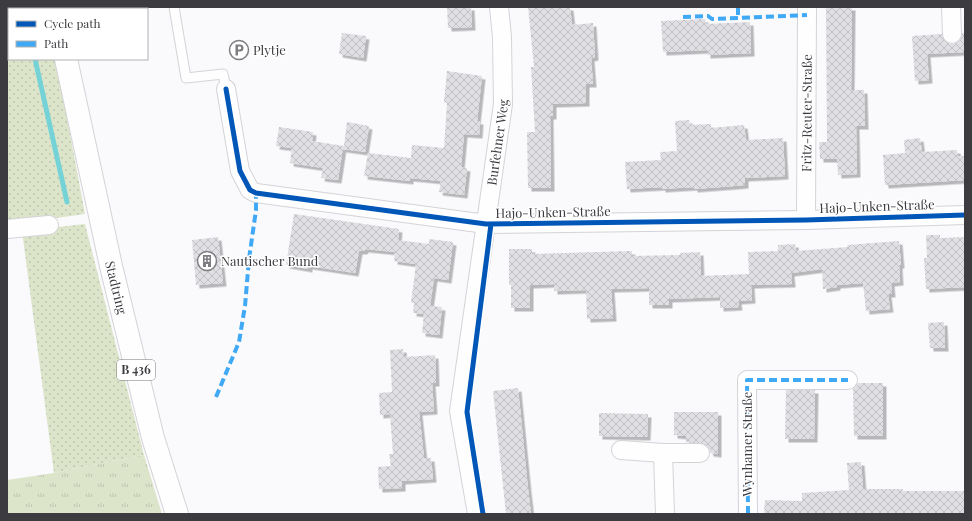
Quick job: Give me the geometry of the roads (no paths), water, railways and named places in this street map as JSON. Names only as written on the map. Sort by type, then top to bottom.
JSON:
[{"type":"highway","name":"Stadtring","points":[[66,60],[112,273],[153,438],[177,514]]},
{"type":"street","name":"Burfehner Weg","points":[[477,514],[459,411],[503,104],[502,37],[499,7]]},
{"type":"street","name":"Fritz-Reuter-Straße","points":[[806,220],[807,7]]},
{"type":"street","points":[[950,7],[952,34]]},
{"type":"street","name":"Hajo-Unken-Straße","points":[[226,89],[240,172],[250,190],[256,193],[486,224],[806,220],[965,214]]},
{"type":"street","points":[[7,229],[49,225]]},
{"type":"street","name":"Wynhamer Straße","points":[[748,514],[747,380],[848,380]]},
{"type":"street","points":[[621,450],[663,453],[700,452]]},
{"type":"street","points":[[663,453],[665,514]]},
{"type":"lane","points":[[174,7],[186,78],[223,74],[226,89]]},
{"type":"waterway","points":[[35,60],[67,202]]},
{"type":"place","name":"Plytje","points":[[239,50]]},
{"type":"place","name":"Nautischer Bund","points":[[207,261]]}]
